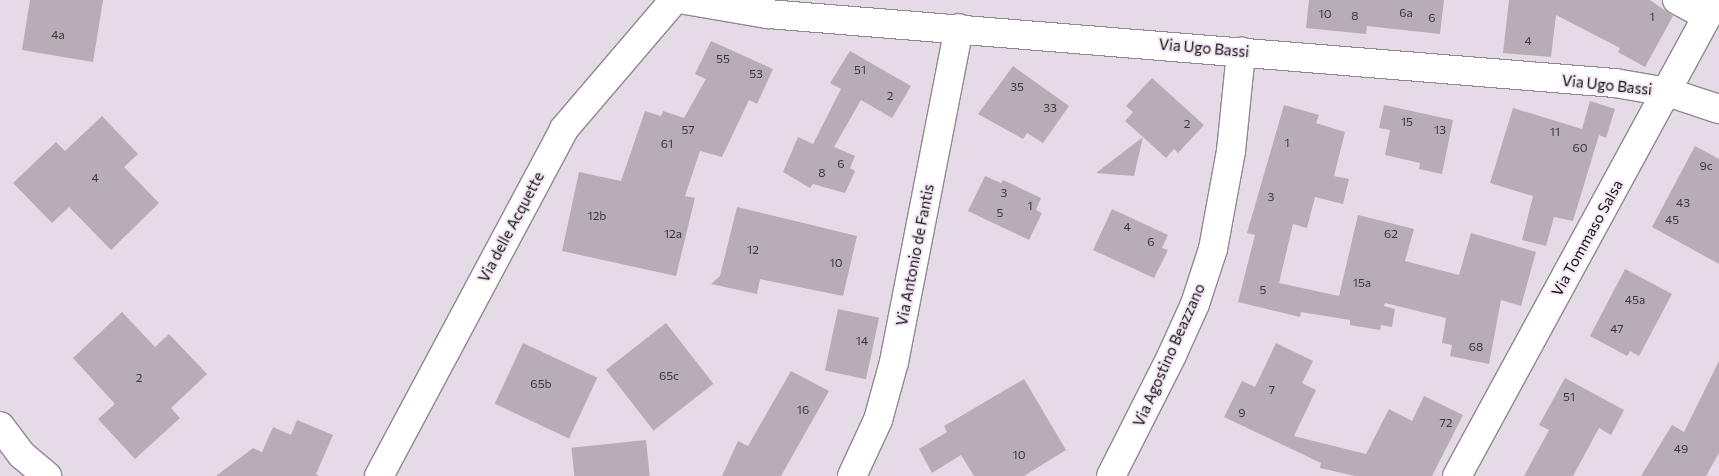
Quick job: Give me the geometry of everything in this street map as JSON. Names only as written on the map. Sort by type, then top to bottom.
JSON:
[{"type":"street","name":"Via delle Acquette","points":[[379,476],[564,129],[674,0]]},
{"type":"street","name":"Via Ugo Bassi","points":[[686,0],[768,14],[959,28],[1615,83],[1667,92],[1719,109]]},
{"type":"street","points":[[1677,0],[1712,8]]},
{"type":"street","name":"Via Tommaso Salsa","points":[[1456,476],[1712,8]]},
{"type":"street","name":"Via Antonio de Fantis","points":[[852,476],[878,420],[894,362],[959,28]]},
{"type":"street","name":"Via Agostino Beazzano","points":[[1111,476],[1195,304],[1213,249],[1231,151],[1241,52]]},
{"type":"street","points":[[0,426],[22,455],[47,476]]},
{"type":"building","points":[[30,0],[103,0],[93,62],[22,50]]},
{"type":"building","points":[[1309,0],[1444,0],[1440,34],[1367,26],[1366,34],[1306,28]]},
{"type":"building","points":[[1509,0],[1650,0],[1673,16],[1645,67],[1618,52],[1620,48],[1556,15],[1551,57],[1503,53]]},
{"type":"building","points":[[711,41],[773,69],[757,104],[749,100],[722,157],[700,151],[685,196],[695,198],[676,276],[562,251],[579,172],[621,181],[645,111],[661,116],[663,111],[684,118],[706,79],[695,74]]},
{"type":"building","points":[[850,51],[911,86],[892,118],[861,100],[834,147],[855,156],[850,168],[855,171],[845,193],[813,184],[810,188],[783,172],[798,137],[813,144],[841,89],[830,83]]},
{"type":"building","points":[[1013,66],[1069,106],[1043,143],[1027,133],[1023,139],[978,114]]},
{"type":"building","points":[[1152,78],[1204,125],[1178,153],[1174,149],[1166,158],[1125,121],[1133,112],[1126,106]]},
{"type":"building","points":[[1590,101],[1615,109],[1606,138],[1599,135],[1573,221],[1554,217],[1546,246],[1522,240],[1533,196],[1490,183],[1513,108],[1582,129]]},
{"type":"building","points":[[1284,105],[1319,115],[1316,123],[1345,132],[1334,176],[1349,179],[1343,204],[1315,197],[1307,228],[1293,224],[1279,283],[1339,296],[1358,215],[1414,229],[1405,261],[1459,275],[1471,233],[1536,252],[1521,306],[1501,300],[1489,364],[1450,356],[1452,345],[1442,343],[1446,318],[1385,303],[1384,306],[1395,309],[1392,327],[1381,325],[1380,330],[1350,325],[1350,320],[1301,312],[1300,317],[1238,302],[1255,235],[1247,233]]},
{"type":"building","points":[[1384,105],[1453,120],[1442,174],[1419,169],[1420,163],[1385,155],[1390,130],[1379,128]]},
{"type":"building","points":[[102,116],[138,154],[124,167],[159,203],[111,250],[69,207],[52,223],[13,183],[56,142],[65,151]]},
{"type":"building","points":[[1143,137],[1134,176],[1096,173]]},
{"type":"building","points":[[1695,146],[1719,159],[1719,264],[1652,227]]},
{"type":"building","points":[[985,176],[1001,183],[1003,180],[1041,198],[1036,210],[1042,213],[1029,240],[968,211]]},
{"type":"building","points":[[737,207],[857,236],[843,296],[760,279],[757,294],[711,284],[720,276]]},
{"type":"building","points":[[1112,209],[1168,235],[1162,248],[1168,250],[1154,278],[1093,250]]},
{"type":"building","points":[[1625,269],[1672,294],[1639,356],[1630,351],[1627,356],[1590,336]]},
{"type":"building","points":[[838,309],[879,318],[866,379],[825,371]]},
{"type":"building","points":[[122,312],[155,347],[169,334],[207,374],[171,408],[180,418],[135,459],[98,419],[115,404],[73,358]]},
{"type":"building","points":[[666,323],[713,384],[654,430],[606,370]]},
{"type":"building","points":[[523,343],[597,378],[569,438],[495,404]]},
{"type":"building","points":[[1276,343],[1313,361],[1302,383],[1316,390],[1294,436],[1366,454],[1389,409],[1412,421],[1424,396],[1463,415],[1432,476],[1355,476],[1320,468],[1321,463],[1224,417],[1242,381],[1255,387]]},
{"type":"building","points":[[1719,361],[1719,453],[1706,476],[1641,476],[1672,425],[1684,432]]},
{"type":"building","points":[[791,371],[829,391],[781,476],[722,476],[738,441],[748,446]]},
{"type":"building","points":[[1565,378],[1624,410],[1611,435],[1599,428],[1573,476],[1524,476],[1549,430],[1539,425]]},
{"type":"building","points":[[1024,379],[1066,450],[1024,476],[974,476],[961,455],[932,473],[919,449],[947,432],[944,426]]},
{"type":"building","points":[[297,420],[333,435],[316,474],[319,476],[216,476],[253,448],[262,452],[273,427],[291,435]]},
{"type":"building","points":[[646,440],[650,476],[574,476],[571,448]]}]
